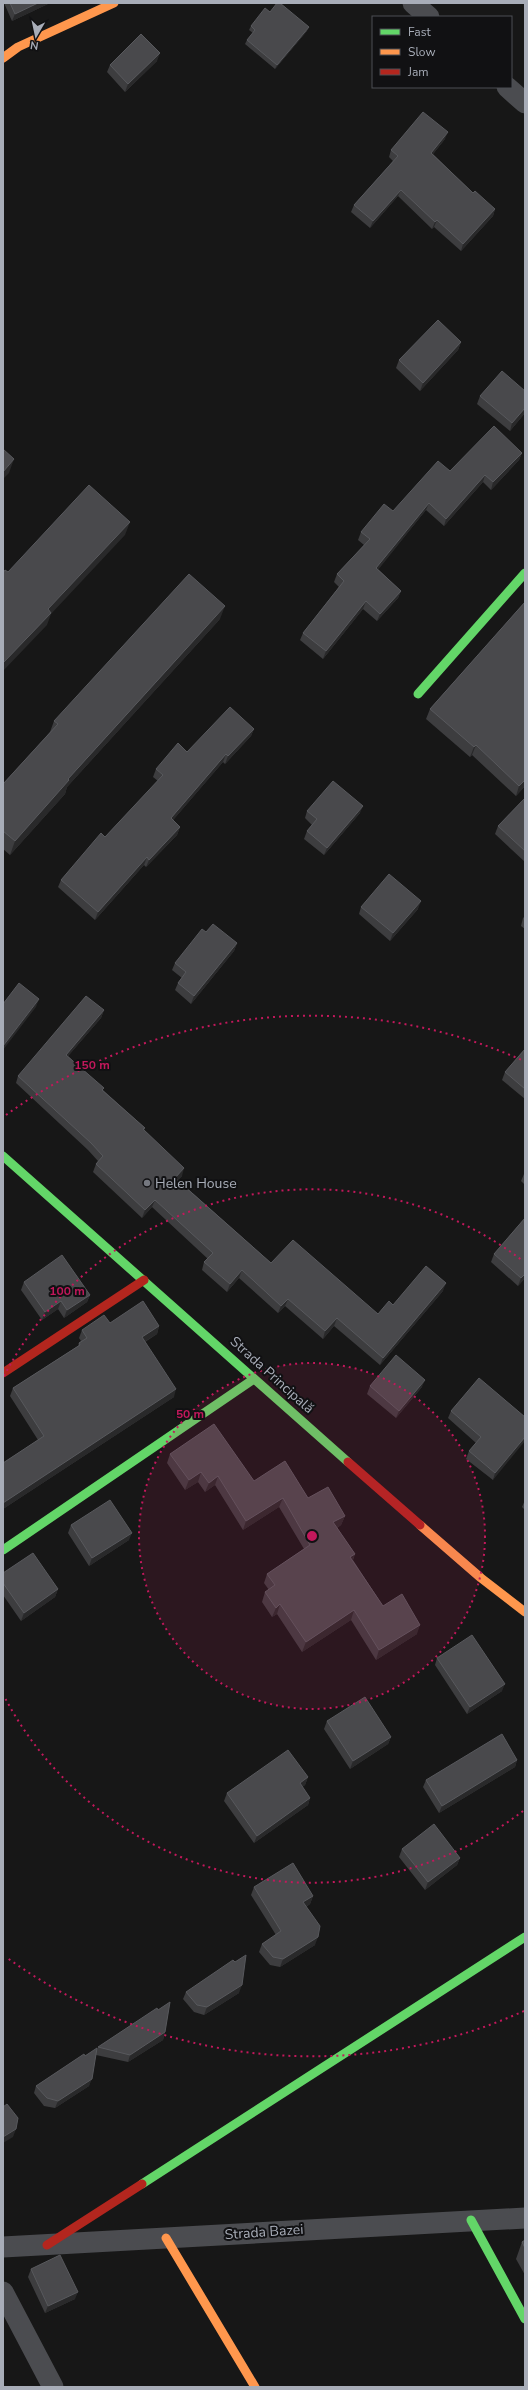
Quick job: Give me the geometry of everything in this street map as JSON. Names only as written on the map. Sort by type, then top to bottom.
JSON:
[{"type":"street","points":[[3,58],[18,47],[114,3]]},
{"type":"street","points":[[413,3],[428,16]]},
{"type":"street","points":[[508,88],[525,103]]},
{"type":"street","points":[[418,694],[525,573]]},
{"type":"street","name":"Strada Principală","points":[[3,1156],[481,1578],[525,1612]]},
{"type":"street","points":[[3,1373],[144,1280]]},
{"type":"street","points":[[3,1550],[254,1379]]},
{"type":"street","points":[[47,2245],[525,1937]]},
{"type":"street","name":"Strada Bazei","points":[[3,2247],[525,2218]]},
{"type":"street","points":[[470,2220],[525,2319]]},
{"type":"street","points":[[166,2238],[254,2387]]},
{"type":"street","points":[[3,2292],[53,2387]]},
{"type":"building","points":[[10,3],[38,3],[15,14]]},
{"type":"building","points":[[277,3],[280,3],[309,27],[277,65],[247,40],[255,30],[251,26],[265,8],[270,12]]},
{"type":"building","points":[[141,34],[160,53],[128,84],[110,65]]},
{"type":"building","points":[[423,112],[448,132],[431,153],[473,193],[475,191],[495,209],[463,244],[437,220],[435,222],[401,190],[373,221],[354,205],[398,156],[391,150]]},
{"type":"building","points":[[438,320],[461,342],[423,383],[399,360]]},
{"type":"building","points":[[502,371],[525,391],[525,408],[512,423],[480,396]]},
{"type":"building","points":[[494,426],[522,453],[493,482],[485,475],[446,519],[429,503],[376,568],[401,591],[380,614],[366,601],[326,651],[303,633],[344,581],[337,574],[370,539],[361,532],[384,504],[393,511],[438,461],[450,471]]},
{"type":"building","points":[[3,449],[14,459],[3,472]]},
{"type":"building","points":[[89,485],[130,522],[48,609],[51,613],[3,663],[3,573],[5,570],[8,572]]},
{"type":"building","points":[[189,574],[225,606],[68,779],[69,780],[15,841],[3,831],[3,784],[58,724],[54,721]]},
{"type":"building","points":[[525,602],[525,780],[519,786],[476,745],[474,747],[430,709]]},
{"type":"building","points":[[230,707],[254,729],[228,756],[226,754],[171,818],[180,827],[149,860],[147,857],[98,912],[61,880],[101,833],[105,837],[163,775],[156,769],[178,743],[187,752]]},
{"type":"building","points":[[333,781],[363,806],[327,848],[307,831],[317,819],[307,811]]},
{"type":"building","points":[[525,798],[525,851],[498,826]]},
{"type":"building","points":[[389,874],[421,901],[393,933],[361,907]]},
{"type":"building","points":[[213,924],[237,943],[194,996],[178,983],[186,972],[175,963],[202,929],[206,932]]},
{"type":"building","points":[[19,983],[39,999],[3,1046],[3,1004]]},
{"type":"building","points":[[86,996],[104,1010],[66,1055],[104,1088],[102,1090],[145,1128],[143,1129],[184,1168],[175,1178],[271,1263],[293,1240],[378,1314],[389,1301],[393,1305],[426,1266],[446,1283],[383,1358],[337,1318],[325,1331],[288,1299],[281,1306],[242,1270],[230,1284],[204,1262],[213,1253],[155,1200],[145,1210],[96,1164],[103,1156],[91,1143],[18,1076]]},
{"type":"building","points":[[525,1049],[525,1089],[505,1072]]},
{"type":"building","points":[[525,1218],[525,1274],[521,1278],[494,1254]]},
{"type":"building","points":[[62,1255],[90,1295],[67,1310],[61,1301],[45,1312],[24,1282]]},
{"type":"building","points":[[143,1301],[159,1326],[142,1337],[176,1389],[3,1503],[3,1463],[44,1436],[13,1388],[80,1345],[79,1343],[87,1338],[82,1330],[104,1315],[110,1323]]},
{"type":"building","points":[[396,1355],[425,1380],[399,1411],[370,1386]]},
{"type":"building","points":[[479,1378],[525,1417],[525,1437],[495,1473],[469,1451],[481,1437],[451,1411]]},
{"type":"building","points":[[214,1424],[254,1481],[285,1461],[308,1498],[328,1487],[345,1516],[333,1522],[355,1554],[350,1557],[383,1606],[402,1594],[420,1625],[379,1650],[354,1610],[306,1642],[280,1604],[276,1608],[265,1592],[275,1585],[267,1574],[310,1545],[283,1498],[246,1521],[218,1476],[209,1483],[201,1472],[189,1480],[170,1454]]},
{"type":"building","points":[[110,1500],[132,1533],[92,1558],[71,1525]]},
{"type":"building","points":[[33,1553],[58,1589],[24,1613],[3,1583],[3,1573]]},
{"type":"building","points":[[472,1635],[505,1684],[470,1707],[437,1658]]},
{"type":"building","points":[[365,1697],[391,1737],[353,1761],[327,1721]]},
{"type":"building","points":[[502,1734],[517,1760],[442,1806],[426,1780]]},
{"type":"building","points":[[288,1750],[308,1777],[300,1783],[310,1798],[257,1836],[227,1793]]},
{"type":"building","points":[[434,1824],[460,1858],[428,1882],[402,1849]]},
{"type":"building","points":[[293,1863],[313,1896],[303,1902],[320,1926],[318,1937],[283,1959],[273,1957],[262,1944],[281,1931],[254,1887]]},
{"type":"building","points":[[246,1955],[242,1985],[207,2007],[197,2005],[186,1992],[233,1960],[235,1962]]},
{"type":"building","points":[[170,2002],[165,2032],[130,2055],[98,2047],[157,2008],[158,2010]]},
{"type":"building","points":[[97,2048],[92,2079],[58,2101],[47,2098],[36,2086],[84,2054],[85,2056]]},
{"type":"building","points":[[7,2104],[18,2118],[16,2129],[3,2137],[3,2107]]},
{"type":"building","points":[[525,2240],[525,2248],[522,2242]]},
{"type":"building","points":[[60,2255],[78,2292],[48,2306],[31,2269]]},
{"type":"traffic: fast","points":[[418,694],[525,573]]},
{"type":"traffic: fast","points":[[3,1156],[348,1462]]},
{"type":"traffic: fast","points":[[3,1550],[254,1379]]},
{"type":"traffic: fast","points":[[142,2184],[525,1937]]},
{"type":"traffic: fast","points":[[471,2220],[525,2319]]},
{"type":"traffic: slow","points":[[3,58],[18,47],[114,3]]},
{"type":"traffic: slow","points":[[420,1525],[481,1578],[525,1612]]},
{"type":"traffic: slow","points":[[166,2238],[255,2387]]},
{"type":"traffic: jam","points":[[3,1373],[144,1280]]},
{"type":"traffic: jam","points":[[348,1462],[420,1525]]},
{"type":"traffic: jam","points":[[47,2245],[142,2184]]},
{"type":"place","name":"Helen House","points":[[147,1183]]}]
